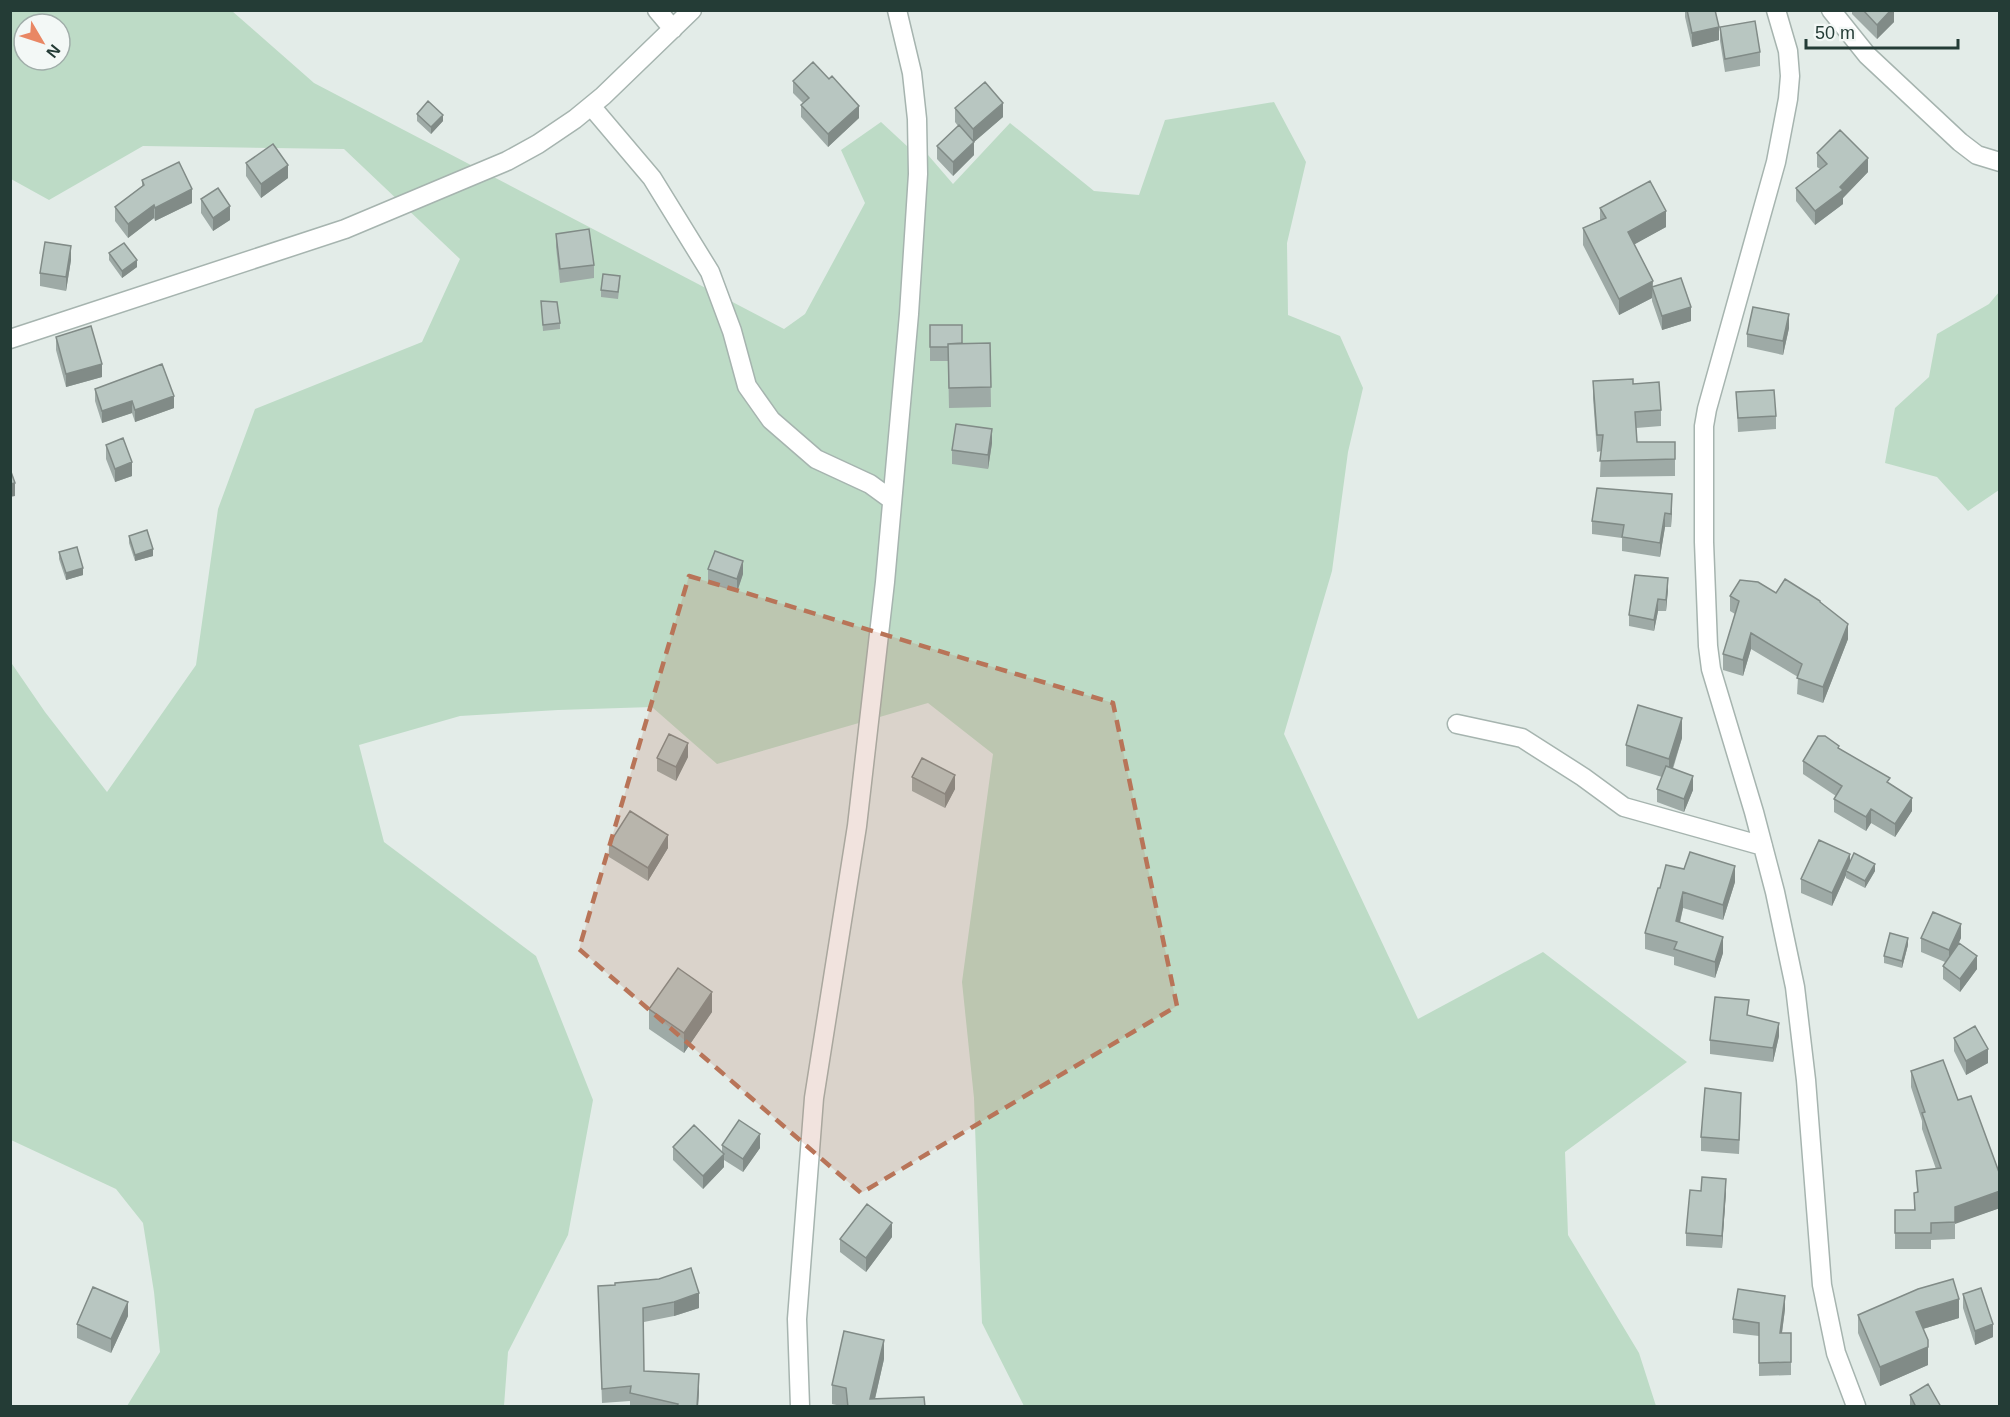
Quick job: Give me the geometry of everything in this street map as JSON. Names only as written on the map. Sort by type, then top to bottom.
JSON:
[{"type":"street","points":[[657,10],[673,29]]},
{"type":"street","points":[[10,339],[345,229],[507,161],[538,144],[591,106],[692,10]]},
{"type":"street","points":[[800,1407],[797,1319],[814,1098],[857,826],[885,582],[909,314],[918,174],[917,119],[912,73],[897,10]]},
{"type":"street","points":[[1776,10],[1788,51],[1790,76],[1788,99],[1776,162],[1707,409],[1703,444],[1707,646],[1716,688],[1775,892],[1795,987],[1802,1029],[1822,1285],[1836,1353],[1856,1407]]},
{"type":"street","points":[[1831,10],[1867,55],[1960,142],[1977,154],[2000,162]]},
{"type":"street","points":[[591,106],[652,178],[710,272],[732,331],[747,386],[771,420],[816,459],[870,484],[892,500]]},
{"type":"street","points":[[1457,724],[1522,738],[1583,777],[1624,807],[1763,846]]},
{"type":"highlighted area","points":[[689,576],[1113,703],[1177,1006],[861,1193],[579,949]]},
{"type":"green space","points":[[11,11],[232,11],[314,83],[784,329],[805,314],[865,203],[841,150],[881,122],[908,147],[928,155],[953,184],[1010,123],[1094,191],[1139,195],[1165,120],[1274,102],[1306,162],[1287,243],[1288,315],[1340,336],[1363,388],[1348,452],[1332,571],[1284,734],[1418,1019],[1543,952],[1687,1062],[1565,1152],[1568,1235],[1639,1353],[1656,1406],[1024,1406],[982,1323],[974,1098],[962,982],[993,754],[928,703],[717,764],[652,707],[460,716],[359,745],[384,842],[536,956],[593,1100],[568,1235],[508,1352],[504,1406],[127,1406],[160,1352],[154,1292],[143,1223],[116,1189],[11,1140],[10,661],[45,712],[107,792],[196,665],[218,509],[255,409],[422,342],[460,259],[344,149],[143,146],[49,200],[11,179]]},
{"type":"green space","points":[[1999,292],[1999,490],[1968,511],[1937,477],[1885,463],[1895,408],[1929,377],[1937,334],[1989,304]]},
{"type":"building","points":[[1687,10],[1715,10],[1719,27],[1692,33]]},
{"type":"building","points":[[1863,10],[1891,10],[1877,25]]},
{"type":"building","points":[[1755,21],[1760,52],[1725,59],[1720,27]]},
{"type":"building","points":[[813,62],[829,79],[832,76],[859,106],[828,134],[801,105],[809,98],[793,81]]},
{"type":"building","points":[[985,82],[1003,103],[973,129],[955,108]]},
{"type":"building","points":[[428,101],[443,115],[431,127],[417,114]]},
{"type":"building","points":[[959,125],[974,142],[953,162],[937,146]]},
{"type":"building","points":[[1840,130],[1868,158],[1840,187],[1843,190],[1815,211],[1796,188],[1827,164],[1817,153]]},
{"type":"building","points":[[273,144],[288,165],[261,184],[246,163]]},
{"type":"building","points":[[179,162],[192,189],[155,208],[154,205],[128,224],[115,207],[144,185],[142,180]]},
{"type":"building","points":[[1650,181],[1666,211],[1628,232],[1653,281],[1619,299],[1583,228],[1606,218],[1600,208]]},
{"type":"building","points":[[218,188],[230,206],[213,218],[201,199]]},
{"type":"building","points":[[589,229],[594,265],[560,269],[556,234]]},
{"type":"building","points":[[45,242],[71,246],[66,277],[40,273]]},
{"type":"building","points":[[124,243],[137,260],[122,271],[109,253]]},
{"type":"building","points":[[603,274],[620,276],[618,292],[601,290]]},
{"type":"building","points":[[1681,278],[1691,307],[1662,316],[1652,287]]},
{"type":"building","points":[[541,301],[557,302],[560,323],[543,325]]},
{"type":"building","points":[[1753,307],[1789,314],[1783,341],[1747,334]]},
{"type":"building","points":[[930,325],[962,325],[962,343],[948,344],[948,347],[930,347]]},
{"type":"building","points":[[91,326],[102,364],[66,374],[56,337]]},
{"type":"building","points":[[990,343],[991,387],[949,388],[948,344]]},
{"type":"building","points":[[162,364],[174,396],[135,410],[132,401],[102,411],[95,389]]},
{"type":"building","points":[[1633,379],[1633,384],[1659,382],[1661,410],[1635,412],[1637,442],[1675,442],[1675,459],[1600,461],[1603,435],[1597,435],[1593,381]]},
{"type":"building","points":[[1774,390],[1776,416],[1738,418],[1736,392]]},
{"type":"building","points":[[956,424],[992,429],[988,455],[952,450]]},
{"type":"building","points":[[123,438],[132,462],[115,469],[106,445]]},
{"type":"building","points":[[10,469],[15,483],[10,484]]},
{"type":"building","points":[[1597,488],[1672,494],[1671,514],[1665,513],[1660,543],[1622,537],[1624,525],[1592,521]]},
{"type":"building","points":[[147,530],[153,549],[135,555],[129,536]]},
{"type":"building","points":[[77,547],[83,568],[66,573],[59,552]]},
{"type":"building","points":[[715,551],[743,561],[737,579],[708,569]]},
{"type":"building","points":[[1635,575],[1668,578],[1666,600],[1658,599],[1654,620],[1629,615]]},
{"type":"building","points":[[1785,579],[1820,601],[1848,624],[1823,687],[1797,678],[1802,664],[1751,633],[1743,660],[1723,654],[1739,601],[1730,596],[1740,580],[1758,582],[1776,593]]},
{"type":"building","points":[[1638,705],[1682,718],[1669,759],[1626,745]]},
{"type":"building","points":[[669,734],[688,743],[676,767],[657,758]]},
{"type":"building","points":[[1818,736],[1825,736],[1839,746],[1838,748],[1890,778],[1887,782],[1912,798],[1895,824],[1871,809],[1866,817],[1834,799],[1842,786],[1803,761]]},
{"type":"building","points":[[922,758],[955,775],[945,794],[912,777]]},
{"type":"building","points":[[1666,766],[1693,776],[1684,799],[1657,789]]},
{"type":"building","points":[[630,811],[668,835],[648,868],[609,844]]},
{"type":"building","points":[[1819,840],[1850,854],[1832,893],[1801,879]]},
{"type":"building","points":[[1690,852],[1735,866],[1723,905],[1683,892],[1676,921],[1723,937],[1715,962],[1674,949],[1677,942],[1645,933],[1666,865],[1684,869]]},
{"type":"building","points":[[1854,853],[1875,864],[1865,881],[1846,871]]},
{"type":"building","points":[[1933,912],[1961,924],[1949,950],[1921,938]]},
{"type":"building","points":[[1890,933],[1908,938],[1902,961],[1884,956]]},
{"type":"building","points":[[1959,943],[1977,956],[1960,979],[1943,966]]},
{"type":"building","points":[[678,968],[712,992],[684,1033],[649,1009]]},
{"type":"building","points":[[1715,997],[1749,1000],[1747,1015],[1779,1023],[1773,1048],[1710,1040]]},
{"type":"building","points":[[1975,1026],[1988,1049],[1966,1061],[1954,1038]]},
{"type":"building","points":[[1943,1060],[1958,1100],[1971,1096],[2000,1175],[2000,1191],[1955,1207],[1955,1222],[1931,1223],[1931,1233],[1895,1233],[1895,1210],[1915,1210],[1914,1193],[1918,1192],[1916,1171],[1941,1168],[1922,1113],[1925,1112],[1911,1071]]},
{"type":"building","points":[[1705,1088],[1741,1093],[1739,1140],[1701,1137]]},
{"type":"building","points":[[739,1120],[760,1134],[743,1159],[722,1145]]},
{"type":"building","points":[[694,1125],[724,1154],[703,1176],[673,1147]]},
{"type":"building","points":[[1702,1177],[1726,1179],[1722,1236],[1686,1233],[1690,1190],[1701,1191]]},
{"type":"building","points":[[867,1204],[892,1223],[866,1258],[840,1239]]},
{"type":"building","points":[[691,1268],[699,1293],[674,1302],[643,1308],[644,1371],[699,1374],[697,1407],[677,1407],[678,1404],[630,1393],[631,1386],[602,1389],[598,1286],[659,1279]]},
{"type":"building","points":[[1953,1279],[1959,1299],[1916,1312],[1928,1340],[1928,1347],[1880,1367],[1858,1315],[1918,1289]]},
{"type":"building","points":[[93,1287],[128,1302],[111,1339],[77,1324]]},
{"type":"building","points":[[1981,1288],[1993,1324],[1975,1331],[1963,1294]]},
{"type":"building","points":[[1738,1289],[1785,1296],[1780,1333],[1791,1333],[1791,1362],[1759,1363],[1759,1323],[1733,1319]]},
{"type":"building","points":[[844,1331],[884,1340],[870,1399],[924,1397],[925,1407],[848,1407],[846,1388],[832,1385]]},
{"type":"building","points":[[1928,1384],[1941,1407],[1916,1407],[1910,1395]]}]
